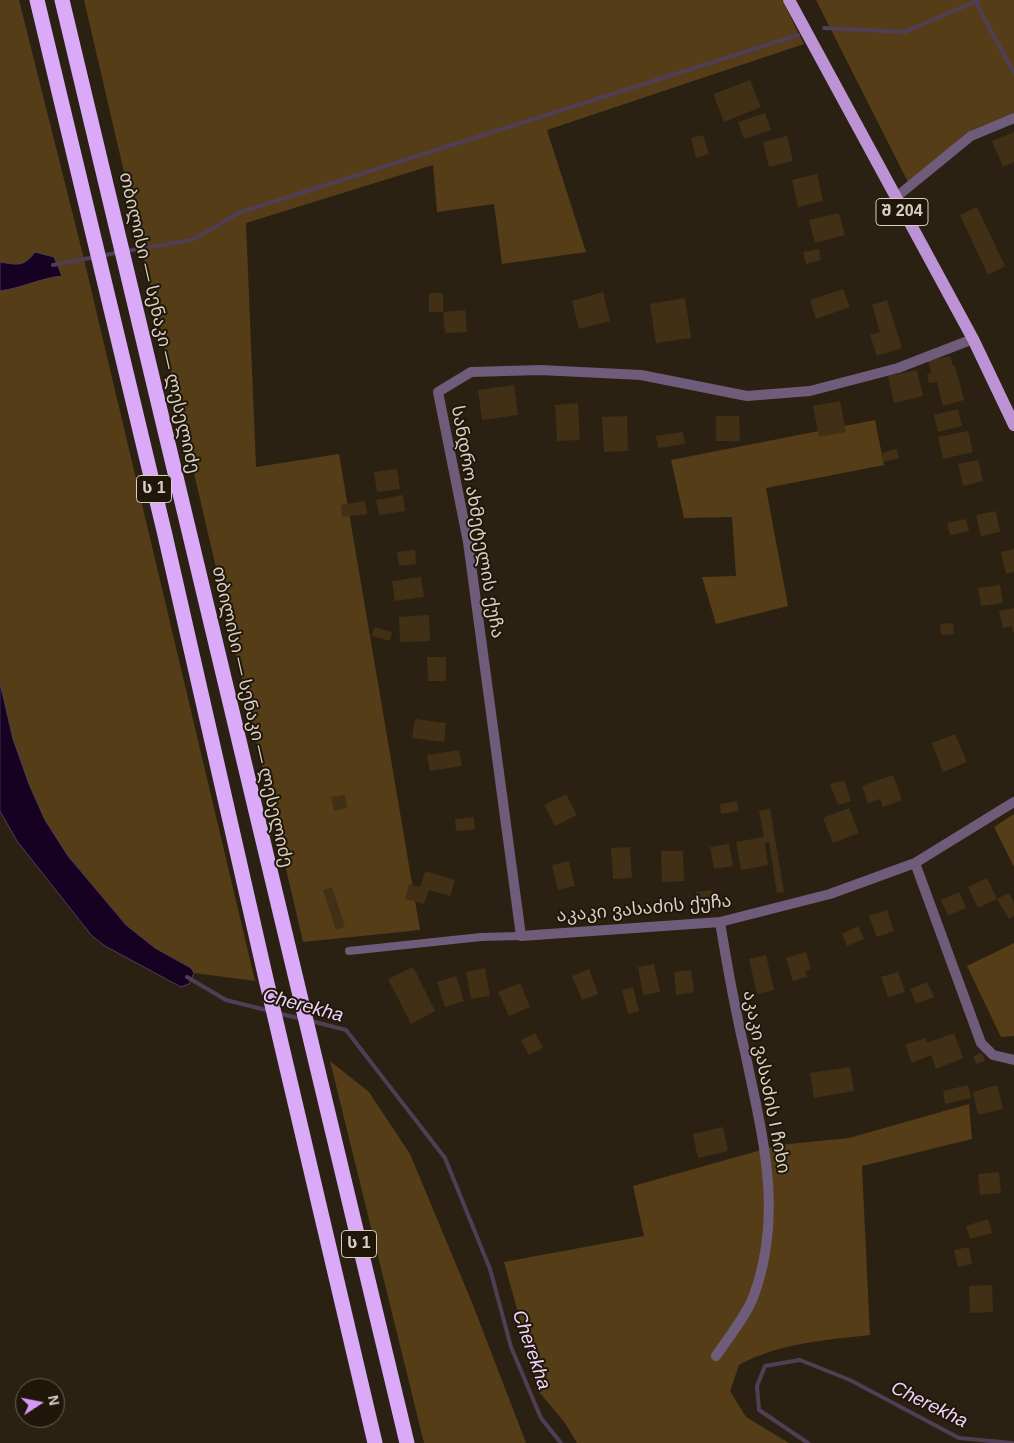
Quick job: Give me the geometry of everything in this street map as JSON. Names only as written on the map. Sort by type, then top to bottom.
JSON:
[{"type":"highway","name":"ს 1","points":[[37,0],[167,544],[266,979],[376,1443]]},
{"type":"highway","name":"თბილისი — სენაკი — ლესელიძე","points":[[62,0],[112,202],[294,977],[407,1443]]},
{"type":"main road","name":"შ 204","points":[[790,0],[895,198],[973,339],[1014,424]]},
{"type":"street","points":[[895,198],[971,136],[1014,118]]},
{"type":"street","name":"სანდრო ახმეტელის ქუჩა","points":[[522,936],[468,542],[438,392],[471,372],[540,370],[641,374],[747,396],[810,391],[898,368],[973,339]]},
{"type":"street","name":"აკაკი ვასაძის ქუჩა","points":[[522,936],[720,922],[830,894],[915,863],[1014,802]]},
{"type":"street","points":[[915,863],[981,1043],[993,1054],[1014,1060]]},
{"type":"street","name":"აკაკი ვასაძის I ჩიხი","points":[[716,1356],[754,1296],[762,1264],[770,1205],[767,1157],[732,995],[720,922]]},
{"type":"lane","points":[[349,951],[481,937],[522,936]]},
{"type":"shaded area","points":[[0,0],[19,0],[82,251],[255,981],[194,973],[191,968],[155,948],[126,925],[68,856],[45,820],[29,784],[13,739],[0,683],[0,291],[62,275],[36,252],[24,263],[0,262]]},
{"type":"shaded area","points":[[84,0],[782,0],[804,44],[547,130],[586,252],[502,264],[494,204],[437,212],[433,165],[246,223],[256,467],[339,454],[420,930],[303,942]]},
{"type":"shaded area","points":[[816,0],[1014,0],[1014,113],[972,130],[908,182]]},
{"type":"shaded area","points":[[35,252],[54,257],[62,276],[0,291],[0,262],[24,263]]},
{"type":"shaded area","points":[[875,420],[884,465],[766,488],[788,606],[716,624],[702,577],[736,576],[732,517],[684,518],[671,460]]},
{"type":"shaded area","points":[[0,683],[13,739],[29,784],[45,820],[68,856],[126,925],[155,948],[191,968],[194,973],[189,984],[181,987],[105,946],[92,936],[17,841],[0,811]]},
{"type":"shaded area","points":[[1014,814],[1014,867],[994,827]]},
{"type":"shaded area","points":[[1014,943],[1014,1036],[1001,1037],[967,966]]},
{"type":"shaded area","points":[[330,1061],[369,1092],[410,1154],[473,1305],[526,1443],[424,1443]]},
{"type":"shaded area","points":[[969,1104],[972,1139],[862,1166],[870,1335],[786,1347],[739,1365],[730,1391],[746,1417],[789,1443],[577,1443],[565,1423],[540,1393],[504,1262],[644,1236],[633,1186],[779,1145],[849,1138]]},
{"type":"building","points":[[750,80],[761,107],[724,122],[713,94]]},
{"type":"building","points":[[765,113],[771,130],[744,139],[738,122]]},
{"type":"building","points":[[1014,132],[1014,162],[1003,167],[992,141]]},
{"type":"building","points":[[703,135],[709,154],[696,158],[691,138]]},
{"type":"building","points":[[787,136],[793,161],[769,167],[763,142]]},
{"type":"building","points":[[817,174],[823,201],[798,207],[792,180]]},
{"type":"building","points":[[977,207],[1005,266],[988,275],[960,215]]},
{"type":"building","points":[[839,213],[845,235],[815,243],[809,220]]},
{"type":"building","points":[[819,249],[821,260],[806,264],[803,252]]},
{"type":"building","points":[[843,289],[850,307],[816,319],[810,300]]},
{"type":"building","points":[[603,292],[610,321],[579,329],[572,301]]},
{"type":"building","points":[[429,293],[443,293],[443,312],[429,312]]},
{"type":"building","points":[[685,298],[691,338],[656,343],[650,304]]},
{"type":"building","points":[[887,300],[902,348],[877,356],[870,335],[880,332],[872,305]]},
{"type":"building","points":[[465,310],[467,332],[445,333],[443,312]]},
{"type":"building","points":[[950,356],[953,366],[955,366],[964,400],[943,406],[937,382],[929,383],[927,374],[931,373],[928,361]]},
{"type":"building","points":[[917,370],[923,396],[894,403],[888,376]]},
{"type":"building","points":[[514,385],[518,415],[482,420],[478,390]]},
{"type":"building","points":[[840,401],[846,432],[819,437],[813,406]]},
{"type":"building","points":[[578,403],[580,440],[557,441],[555,405]]},
{"type":"building","points":[[958,409],[962,426],[938,432],[934,415]]},
{"type":"building","points":[[627,416],[628,451],[604,452],[602,417]]},
{"type":"building","points":[[716,416],[739,416],[740,441],[716,441]]},
{"type":"building","points":[[968,431],[973,452],[943,459],[938,437]]},
{"type":"building","points":[[683,432],[685,444],[658,448],[656,436]]},
{"type":"building","points":[[897,449],[899,458],[883,462],[881,453]]},
{"type":"building","points":[[978,460],[983,481],[963,486],[958,464]]},
{"type":"building","points":[[397,469],[400,489],[377,492],[374,472]]},
{"type":"building","points":[[403,495],[405,511],[379,515],[376,500]]},
{"type":"building","points":[[365,501],[367,514],[342,517],[341,505]]},
{"type":"building","points":[[996,511],[1000,532],[981,536],[976,515]]},
{"type":"building","points":[[966,519],[969,531],[950,535],[947,523]]},
{"type":"building","points":[[1014,549],[1014,572],[1006,574],[1001,552]]},
{"type":"building","points":[[415,550],[416,564],[399,566],[397,552]]},
{"type":"building","points":[[421,577],[424,597],[395,601],[392,581]]},
{"type":"building","points":[[1000,585],[1003,603],[981,606],[978,588]]},
{"type":"building","points":[[1014,608],[1013,632],[1012,626],[1003,628],[999,611]]},
{"type":"building","points":[[429,615],[430,641],[400,642],[399,617]]},
{"type":"building","points":[[953,623],[954,634],[941,635],[940,624]]},
{"type":"building","points":[[374,627],[392,632],[390,641],[372,636]]},
{"type":"building","points":[[427,657],[446,657],[446,681],[428,681]]},
{"type":"building","points":[[415,719],[446,723],[444,742],[412,738]]},
{"type":"building","points":[[955,734],[967,762],[943,772],[932,743]]},
{"type":"building","points":[[459,750],[462,766],[430,771],[427,755]]},
{"type":"building","points":[[893,775],[902,800],[883,807],[880,799],[868,803],[862,786]]},
{"type":"building","points":[[844,780],[851,801],[838,805],[830,784]]},
{"type":"building","points":[[566,794],[577,815],[555,826],[544,805]]},
{"type":"building","points":[[345,795],[347,808],[334,811],[331,797]]},
{"type":"building","points":[[737,801],[739,811],[721,814],[720,804]]},
{"type":"building","points":[[849,808],[859,833],[833,843],[823,818]]},
{"type":"building","points":[[770,809],[784,892],[777,893],[769,842],[765,843],[768,865],[741,870],[736,842],[764,837],[759,811]]},
{"type":"building","points":[[474,817],[475,829],[456,831],[455,819]]},
{"type":"building","points":[[729,844],[733,866],[714,869],[710,847]]},
{"type":"building","points":[[630,847],[632,878],[613,879],[611,848]]},
{"type":"building","points":[[661,851],[683,851],[684,881],[662,882]]},
{"type":"building","points":[[569,861],[575,886],[558,890],[552,865]]},
{"type":"building","points":[[425,871],[455,880],[450,896],[429,890],[424,904],[405,899],[409,884],[420,887]]},
{"type":"building","points":[[987,878],[997,899],[978,908],[968,887]]},
{"type":"building","points":[[332,887],[345,927],[336,930],[323,890]]},
{"type":"building","points":[[712,890],[713,897],[696,899],[696,892]]},
{"type":"building","points":[[959,892],[966,908],[948,916],[941,900]]},
{"type":"building","points":[[1009,893],[1014,903],[1014,916],[1009,919],[997,899]]},
{"type":"building","points":[[887,910],[894,931],[877,937],[869,916]]},
{"type":"building","points":[[858,926],[864,939],[847,946],[842,934]]},
{"type":"building","points":[[806,952],[811,969],[805,971],[807,977],[793,981],[786,958]]},
{"type":"building","points":[[766,955],[774,990],[757,994],[749,959]]},
{"type":"building","points":[[654,964],[660,992],[643,995],[638,967]]},
{"type":"building","points":[[413,967],[435,1011],[411,1024],[388,979]]},
{"type":"building","points":[[485,968],[490,996],[471,999],[466,972]]},
{"type":"building","points":[[589,969],[598,994],[582,1000],[572,976]]},
{"type":"building","points":[[691,970],[694,992],[676,995],[674,972]]},
{"type":"building","points":[[898,972],[905,992],[888,997],[881,977]]},
{"type":"building","points":[[456,976],[464,1001],[445,1007],[437,982]]},
{"type":"building","points":[[927,982],[934,997],[916,1004],[910,989]]},
{"type":"building","points":[[520,983],[530,1007],[509,1016],[498,992]]},
{"type":"building","points":[[633,987],[639,1011],[628,1014],[622,990]]},
{"type":"building","points":[[535,1033],[543,1048],[529,1055],[521,1040]]},
{"type":"building","points":[[954,1033],[963,1058],[936,1069],[931,1055],[912,1063],[905,1045],[925,1038],[927,1043]]},
{"type":"building","points":[[982,1053],[985,1061],[976,1064],[973,1056]]},
{"type":"building","points":[[850,1067],[854,1091],[814,1098],[810,1073]]},
{"type":"building","points":[[968,1085],[971,1098],[945,1104],[943,1091]]},
{"type":"building","points":[[997,1085],[1003,1109],[978,1115],[973,1092]]},
{"type":"building","points":[[723,1127],[728,1151],[698,1158],[693,1134]]},
{"type":"building","points":[[999,1172],[1001,1193],[980,1195],[978,1174]]},
{"type":"building","points":[[988,1219],[992,1233],[970,1239],[966,1226]]},
{"type":"building","points":[[969,1247],[972,1264],[958,1267],[954,1250]]},
{"type":"building","points":[[992,1285],[993,1312],[970,1313],[969,1286]]},
{"type":"waterway","points":[[824,28],[905,32],[979,0]]},
{"type":"waterway","points":[[975,1],[1014,73]]},
{"type":"waterway","points":[[126,251],[192,240],[241,212],[798,35]]},
{"type":"waterway","points":[[102,256],[119,252]]},
{"type":"waterway","points":[[53,265],[95,257]]},
{"type":"waterway","name":"Cherekha","points":[[187,977],[226,1000],[270,1011]]},
{"type":"waterway","name":"Cherekha","points":[[277,1013],[302,1019]]},
{"type":"waterway","name":"Cherekha","points":[[311,1021],[346,1030],[445,1158],[490,1269],[511,1347],[541,1418],[561,1443]]},
{"type":"waterway","name":"Cherekha","points":[[808,1443],[759,1410],[757,1386],[765,1366],[800,1360],[850,1380],[959,1438],[1012,1443]]}]
